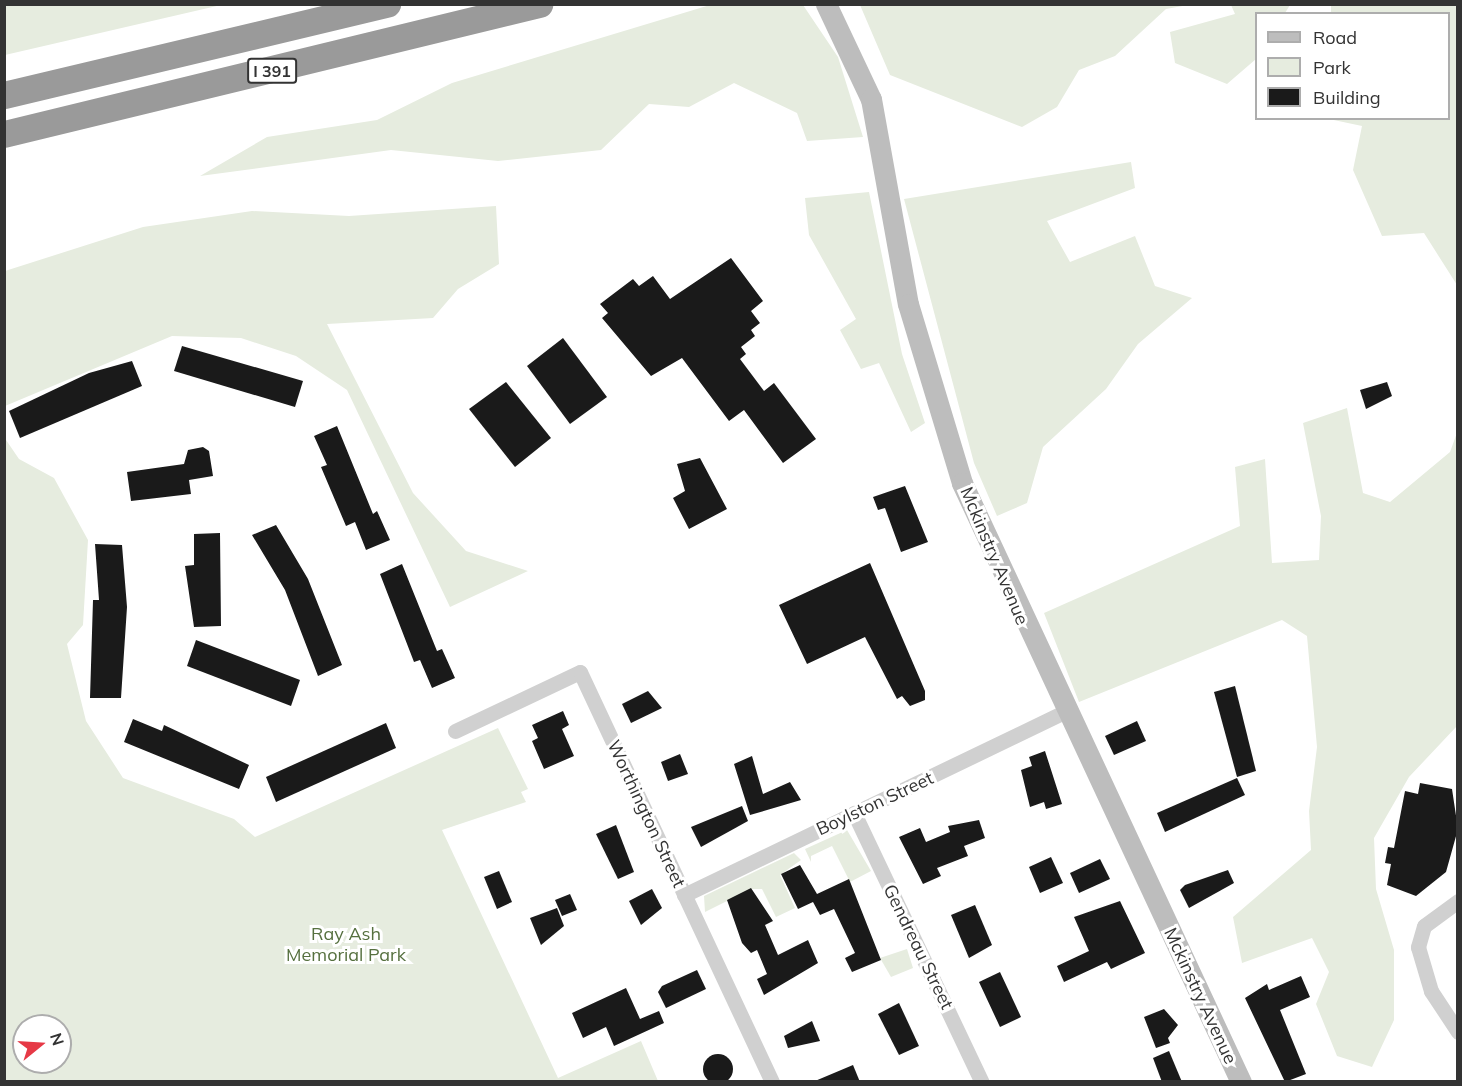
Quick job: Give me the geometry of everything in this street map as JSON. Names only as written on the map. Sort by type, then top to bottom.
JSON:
[{"type":"highway","name":"I 391","points":[[4,95],[387,4]]},
{"type":"highway","name":"I 391","points":[[4,134],[539,4]]},
{"type":"street","name":"Mckinstry Avenue","points":[[826,4],[856,58],[876,116],[908,304],[948,447],[1065,712],[1241,1082]]},
{"type":"street","name":"Worthington Street","points":[[455,731],[580,672],[772,1082]]},
{"type":"street","name":"Boylston Street","points":[[684,895],[1065,712]]},
{"type":"street","name":"Gendreau Street","points":[[854,813],[982,1082]]},
{"type":"street","points":[[1458,901],[1424,926],[1418,947],[1431,991],[1458,1032]]},
{"type":"green space","points":[[5,4],[221,4],[221,5],[5,55]]},
{"type":"green space","points":[[710,5],[803,5],[838,57],[863,137],[807,141],[797,113],[734,83],[689,107],[649,104],[601,150],[498,161],[391,150],[200,176],[267,137],[377,120],[452,83]]},
{"type":"green space","points":[[860,5],[1188,5],[1166,9],[1115,56],[1079,70],[1057,107],[1022,127],[890,75]]},
{"type":"green space","points":[[1231,5],[1290,5],[1286,12],[1255,12],[1255,60],[1227,84],[1175,63],[1170,32],[1235,14]]},
{"type":"green space","points":[[1331,5],[1457,5],[1457,285],[1424,233],[1382,236],[1353,170],[1362,126],[1334,120],[1450,120],[1450,12],[1331,12]]},
{"type":"green space","points":[[1131,162],[1135,188],[1047,221],[1070,262],[1135,236],[1155,286],[1192,298],[1138,344],[1106,389],[1043,447],[1027,503],[997,516],[974,463],[904,199]]},
{"type":"green space","points":[[869,192],[902,354],[925,423],[911,432],[879,363],[861,369],[840,330],[856,319],[809,235],[805,198]]},
{"type":"green space","points":[[496,206],[499,264],[458,289],[433,318],[327,324],[413,493],[466,551],[528,571],[450,607],[347,390],[296,356],[241,338],[172,336],[5,406],[5,271],[143,227],[252,211],[349,216]]},
{"type":"green space","points":[[1347,408],[1363,493],[1390,502],[1450,452],[1458,430],[1457,726],[1409,777],[1374,838],[1376,889],[1394,950],[1394,1020],[1372,1067],[1337,1056],[1316,1004],[1329,972],[1312,938],[1242,963],[1233,917],[1311,850],[1309,811],[1317,747],[1307,636],[1282,620],[1079,702],[1044,613],[1240,526],[1235,467],[1265,459],[1272,563],[1319,560],[1321,516],[1303,423]]},
{"type":"green space","name":"Ray Ash Memorial Park","points":[[4,437],[19,459],[54,478],[88,540],[83,625],[67,644],[86,721],[123,778],[234,819],[255,837],[498,728],[528,789],[521,792],[526,802],[442,830],[558,1078],[641,1041],[658,1081],[5,1081]]},
{"type":"green space","points":[[847,830],[871,871],[850,882],[832,846],[811,856],[811,862],[805,849]]},
{"type":"green space","points":[[794,853],[801,860],[780,875],[795,908],[776,917],[762,889],[751,889],[705,912],[704,896]]},
{"type":"green space","points":[[907,949],[913,968],[891,977],[880,958]]},
{"type":"building","points":[[731,258],[763,301],[751,311],[760,323],[751,330],[755,336],[741,347],[746,354],[740,359],[764,391],[774,383],[816,439],[783,463],[744,410],[729,421],[682,358],[651,376],[602,318],[608,313],[600,304],[633,279],[639,286],[653,276],[670,299]]},
{"type":"building","points":[[563,338],[607,397],[570,424],[527,366]]},
{"type":"building","points":[[182,346],[303,381],[295,407],[174,371]]},
{"type":"building","points":[[132,361],[142,386],[20,438],[9,411],[89,373]]},
{"type":"building","points":[[506,382],[551,438],[515,467],[469,409]]},
{"type":"building","points":[[1387,382],[1392,396],[1366,409],[1360,390]]},
{"type":"building","points":[[337,426],[373,514],[377,511],[390,540],[366,550],[355,522],[346,526],[321,467],[327,465],[314,436]]},
{"type":"building","points":[[203,447],[209,451],[213,476],[189,480],[191,494],[131,501],[127,472],[184,464],[188,450]]},
{"type":"building","points":[[700,458],[727,509],[689,529],[673,498],[685,491],[677,464]]},
{"type":"building","points":[[905,486],[928,542],[901,552],[885,508],[878,510],[873,497]]},
{"type":"building","points":[[276,525],[308,579],[342,665],[318,676],[285,590],[252,535]]},
{"type":"building","points":[[220,533],[221,626],[194,627],[185,566],[194,565],[194,534]]},
{"type":"building","points":[[95,544],[122,545],[127,607],[121,698],[90,698],[93,600],[99,600]]},
{"type":"building","points":[[870,563],[925,691],[925,700],[910,706],[902,696],[897,699],[865,637],[807,664],[779,605]]},
{"type":"building","points":[[402,564],[437,651],[442,649],[455,678],[432,688],[420,660],[414,662],[380,574]]},
{"type":"building","points":[[196,640],[300,680],[291,706],[187,666]]},
{"type":"building","points":[[1235,686],[1256,771],[1237,777],[1214,692]]},
{"type":"building","points":[[648,691],[662,708],[631,723],[622,704]]},
{"type":"building","points":[[563,711],[569,725],[562,729],[574,756],[544,769],[532,741],[538,738],[532,725]]},
{"type":"building","points":[[133,719],[162,731],[164,725],[249,765],[239,789],[124,742]]},
{"type":"building","points":[[1137,721],[1146,741],[1114,755],[1105,736]]},
{"type":"building","points":[[386,723],[396,748],[276,802],[266,777]]},
{"type":"building","points":[[1045,751],[1062,804],[1046,809],[1044,802],[1030,807],[1021,770],[1032,766],[1029,757]]},
{"type":"building","points":[[680,754],[688,774],[668,781],[661,762]]},
{"type":"building","points":[[752,756],[763,794],[790,782],[801,800],[750,815],[734,764]]},
{"type":"building","points":[[1237,778],[1245,795],[1165,832],[1157,813]]},
{"type":"building","points":[[1420,783],[1452,789],[1458,829],[1446,872],[1416,896],[1387,885],[1391,864],[1385,863],[1388,847],[1394,848],[1405,791],[1418,794]]},
{"type":"building","points":[[742,806],[748,821],[701,847],[691,827]]},
{"type":"building","points":[[979,820],[985,838],[964,846],[968,856],[937,868],[941,876],[923,884],[899,837],[920,828],[926,842],[950,832],[948,826]]},
{"type":"building","points":[[616,825],[634,872],[618,879],[596,834]]},
{"type":"building","points":[[1051,857],[1063,883],[1040,893],[1029,867]]},
{"type":"building","points":[[1100,859],[1110,879],[1079,893],[1070,873]]},
{"type":"building","points":[[800,865],[817,894],[849,879],[881,960],[852,972],[845,958],[855,953],[834,909],[820,915],[813,902],[798,909],[781,874]]},
{"type":"building","points":[[1228,870],[1234,883],[1189,908],[1180,890],[1185,885]]},
{"type":"building","points":[[499,871],[512,902],[497,909],[484,877]]},
{"type":"building","points":[[751,888],[773,921],[765,925],[778,955],[808,940],[818,963],[764,995],[757,979],[767,974],[757,950],[751,953],[742,943],[727,900]]},
{"type":"building","points":[[652,889],[662,908],[641,925],[629,901]]},
{"type":"building","points":[[570,894],[577,910],[562,916],[555,900]]},
{"type":"building","points":[[1120,901],[1145,953],[1111,969],[1107,962],[1064,982],[1057,966],[1089,951],[1074,917]]},
{"type":"building","points":[[975,905],[992,945],[969,958],[951,915]]},
{"type":"building","points":[[557,908],[564,926],[541,945],[530,918]]},
{"type":"building","points":[[697,970],[706,989],[666,1008],[658,992],[662,986]]},
{"type":"building","points":[[1000,972],[1021,1017],[1000,1027],[979,982]]},
{"type":"building","points":[[1301,976],[1310,997],[1280,1010],[1306,1074],[1285,1082],[1245,998],[1267,984],[1269,990]]},
{"type":"building","points":[[626,988],[640,1019],[659,1011],[664,1023],[614,1046],[606,1027],[583,1038],[572,1013]]},
{"type":"building","points":[[899,1003],[919,1046],[899,1055],[878,1014]]},
{"type":"building","points":[[1164,1009],[1178,1025],[1168,1038],[1170,1043],[1156,1048],[1144,1017]]},
{"type":"building","points":[[812,1021],[820,1041],[788,1048],[784,1036]]},
{"type":"building","points":[[1169,1051],[1182,1082],[1162,1082],[1153,1058]]},
{"type":"building","points":[[718,1054],[729,1058],[733,1069],[729,1080],[718,1084],[707,1080],[703,1069],[707,1058]]},
{"type":"building","points":[[853,1065],[860,1082],[815,1081]]}]
